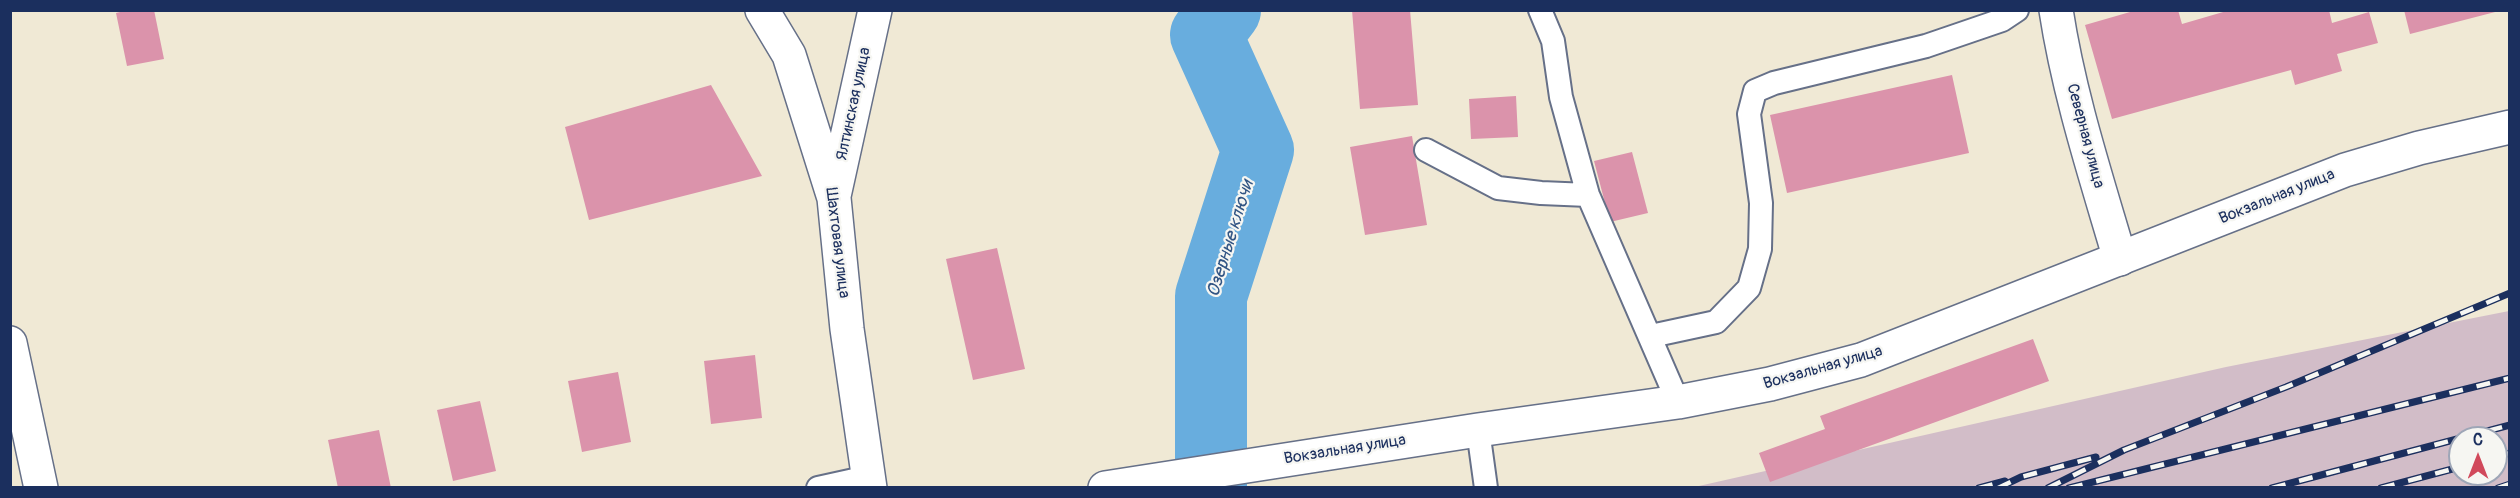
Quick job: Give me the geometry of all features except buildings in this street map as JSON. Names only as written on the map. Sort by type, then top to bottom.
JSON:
[{"type":"main road","name":"Шахтовая улица","points":[[762,10],[789,55],[834,198],[847,329],[869,482]]},
{"type":"main road","name":"Ялтинская улица","points":[[834,198],[875,10]]},
{"type":"main road","name":"Северная улица","points":[[2056,10],[2085,144],[2120,260]]},
{"type":"main road","name":"Вокзальная улица","points":[[1105,488],[1478,430],[1678,402],[1770,384],[1861,360],[2345,170],[2419,148],[2510,128]]},
{"type":"main road","points":[[10,343],[41,488]]},
{"type":"lane","points":[[1540,10],[1553,41],[1561,97],[1588,195],[1678,402]]},
{"type":"lane","points":[[1651,336],[1716,322],[1749,288],[1760,249],[1761,202],[1749,114],[1755,91],[1774,82],[1926,46],[2002,20],[2017,10]]},
{"type":"lane","points":[[1426,150],[1498,188],[1588,195]]},
{"type":"lane","points":[[1478,430],[1486,488]]},
{"type":"lane","points":[[818,488],[869,482]]},
{"type":"shaded area","points":[[2509,311],[2509,487],[1690,488],[2226,367]]},
{"type":"waterway","name":"Озерные ключи","points":[[1211,488],[1211,296],[1258,150],[1206,35],[1225,10]]},
{"type":"railway","points":[[2048,488],[2124,450],[2286,387],[2510,293]]},
{"type":"railway","points":[[2069,488],[2510,378]]},
{"type":"railway","points":[[2272,488],[2510,425]]},
{"type":"railway","points":[[1998,488],[2021,477],[2096,457]]},
{"type":"railway","points":[[2381,488],[2448,470]]},
{"type":"railway","points":[[1979,488],[2005,481]]},
{"type":"railway","points":[[2498,488],[2510,484]]}]
